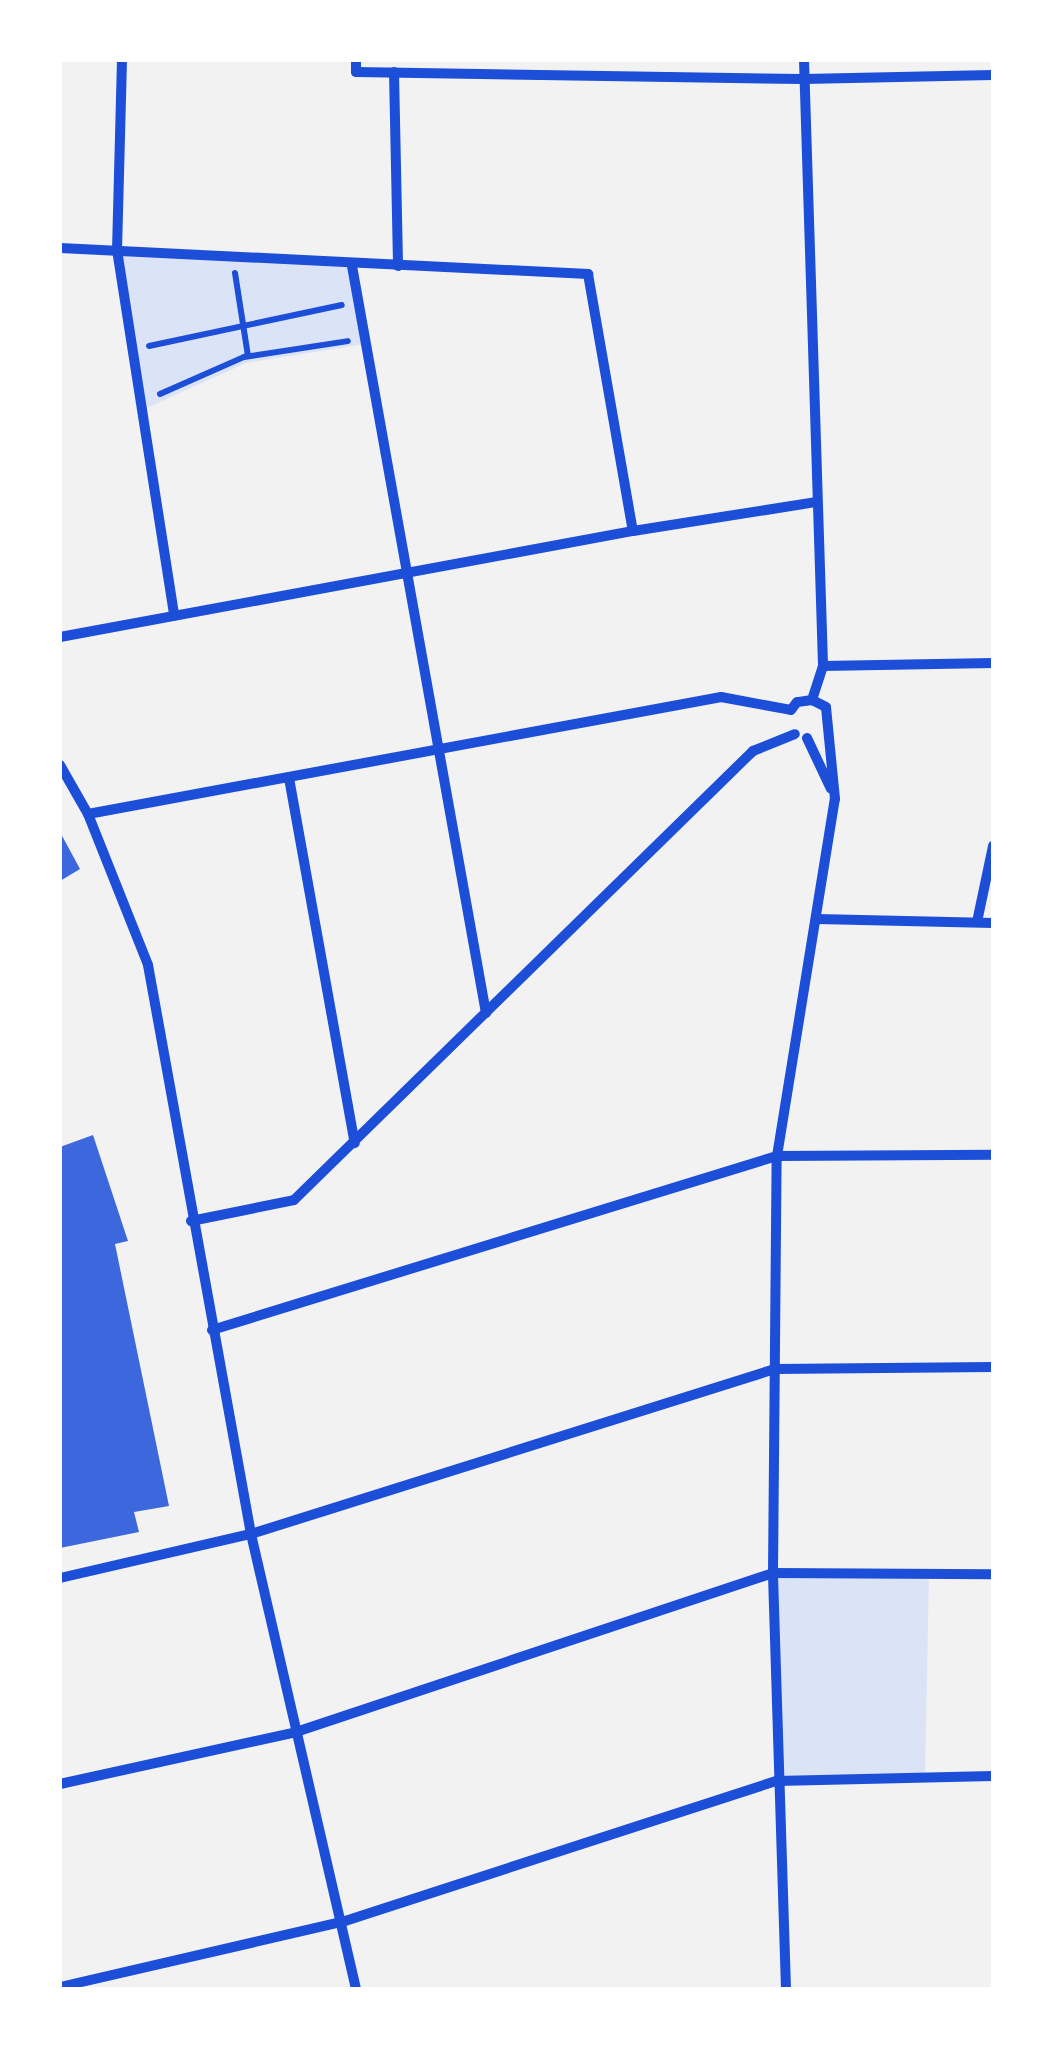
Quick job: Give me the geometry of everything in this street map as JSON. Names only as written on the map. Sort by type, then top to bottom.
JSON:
[{"type":"street","points":[[122,60],[116,250],[174,616]]},
{"type":"street","points":[[356,60],[356,72],[804,79],[993,74]]},
{"type":"street","points":[[804,60],[823,666],[812,700]]},
{"type":"street","points":[[394,72],[398,266]]},
{"type":"street","points":[[60,248],[352,266],[588,274],[633,531]]},
{"type":"street","points":[[352,266],[486,1013]]},
{"type":"street","points":[[60,636],[633,531],[817,502]]},
{"type":"street","points":[[823,666],[993,664]]},
{"type":"street","points":[[88,814],[721,698],[791,710]]},
{"type":"street","points":[[786,1989],[776,1781],[773,1574],[778,1156],[835,799],[826,708],[812,700],[797,702],[791,710]]},
{"type":"street","points":[[791,710],[835,799]]},
{"type":"street","points":[[191,1221],[294,1200],[753,752],[801,736],[820,737],[829,729]]},
{"type":"street","points":[[60,765],[88,814],[148,965],[191,1221],[251,1534],[356,1989]]},
{"type":"street","points":[[288,778],[355,1143]]},
{"type":"street","points":[[977,922],[993,846]]},
{"type":"street","points":[[818,919],[993,922]]},
{"type":"street","points":[[212,1330],[778,1156],[993,1155]]},
{"type":"street","points":[[60,1578],[251,1534],[775,1370],[993,1368]]},
{"type":"street","points":[[60,1784],[296,1732],[773,1574],[993,1574]]},
{"type":"street","points":[[60,1987],[342,1922],[776,1781],[993,1776]]},
{"type":"path","points":[[233,258],[248,356]]},
{"type":"path","points":[[132,349],[358,301]]},
{"type":"path","points":[[141,402],[248,356],[364,338]]},
{"type":"shaded area","points":[[117,250],[352,266],[365,344],[246,363],[142,410]]},
{"type":"shaded area","points":[[773,1574],[929,1575],[925,1776],[777,1781]]},
{"type":"building","points":[[60,832],[80,869],[60,881]]},
{"type":"building","points":[[93,1135],[128,1241],[115,1244],[169,1506],[134,1512],[139,1532],[60,1548],[60,1147]]}]
